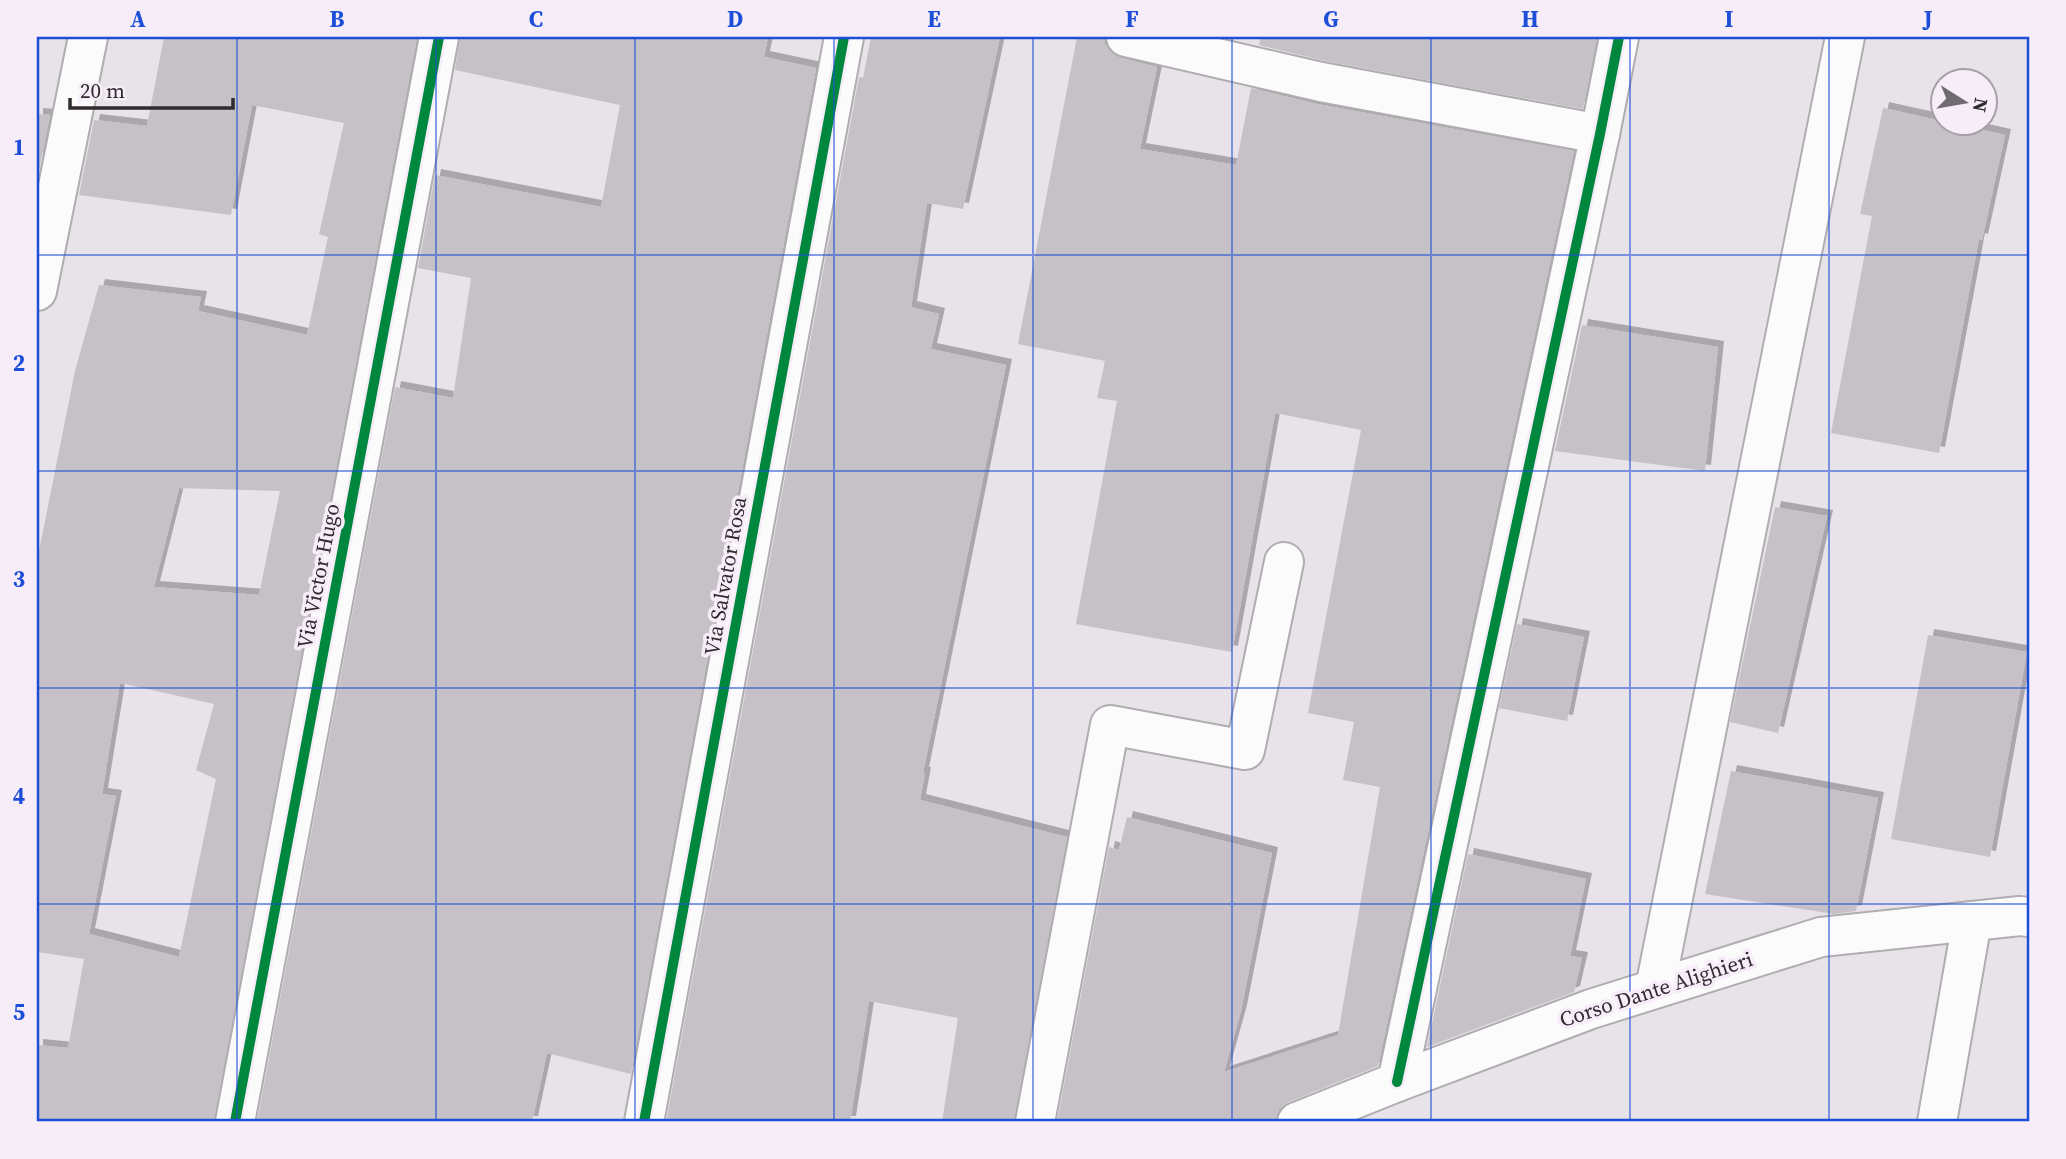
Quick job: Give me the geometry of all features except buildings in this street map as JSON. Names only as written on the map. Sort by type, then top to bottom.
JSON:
[{"type":"street","points":[[37,291],[88,37]]},
{"type":"street","name":"Via Victor Hugo","points":[[235,1122],[439,37]]},
{"type":"street","name":"Via Salvator Rosa","points":[[644,1122],[844,37]]},
{"type":"street","points":[[1126,37],[1321,82],[1600,134]]},
{"type":"street","points":[[1397,1082],[1619,37]]},
{"type":"street","points":[[1655,988],[1845,37]]},
{"type":"street","points":[[1035,1122],[1110,725],[1245,750],[1284,562]]},
{"type":"street","name":"Corso Dante Alighieri","points":[[1297,1122],[1591,1009],[1821,937],[1972,920],[2029,917]]},
{"type":"street","points":[[1937,1122],[1972,920]]},
{"type":"cycle path","points":[[235,1122],[439,37]]},
{"type":"cycle path","points":[[644,1122],[844,37]]},
{"type":"cycle path","points":[[1397,1082],[1619,37]]}]
